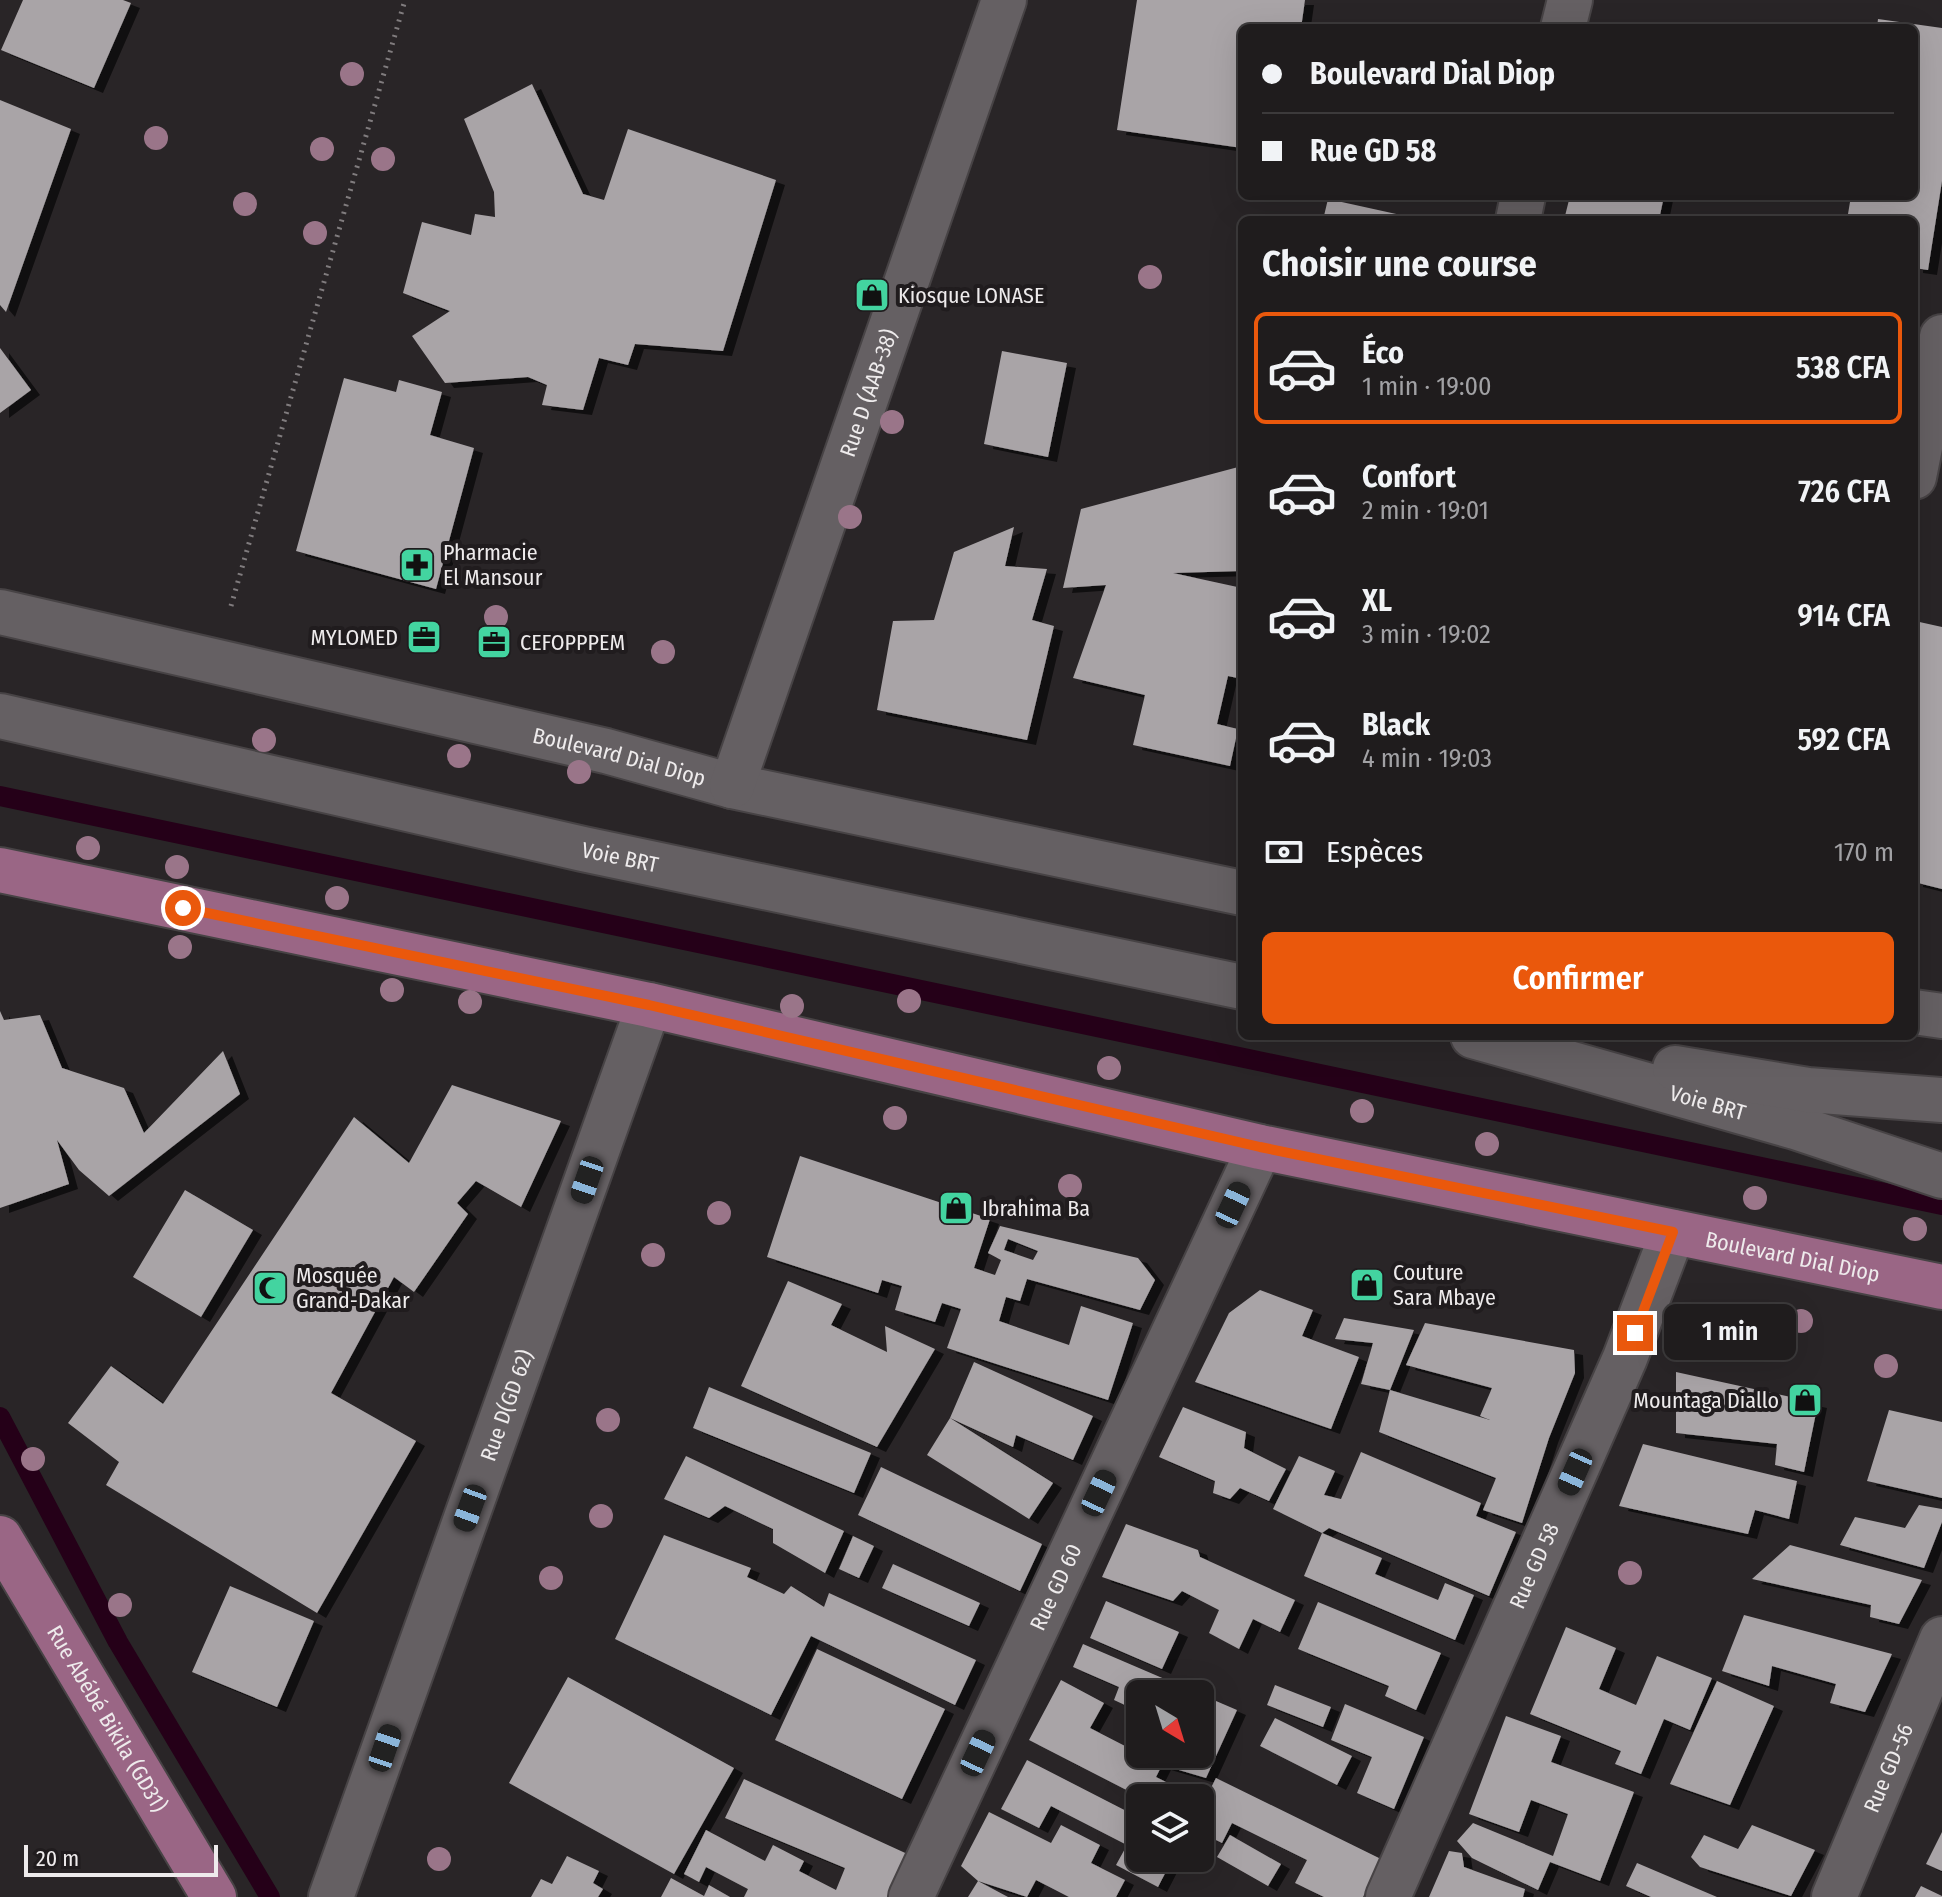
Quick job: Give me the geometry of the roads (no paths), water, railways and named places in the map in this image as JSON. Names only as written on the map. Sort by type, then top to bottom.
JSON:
[{"type":"main road","name":"Boulevard Dial Diop","points":[[0,870],[649,1005],[1260,1147],[1942,1287]]},
{"type":"main road","name":"Rue Abébé Bikila (GD31)","points":[[0,1538],[214,1897]]},
{"type":"street","name":"Rue D (AAB-38)","points":[[732,786],[1004,0]]},
{"type":"street","points":[[1564,24],[1570,0]]},
{"type":"street","points":[[1918,457],[1942,337]]},
{"type":"street","name":"Boulevard Dial Diop","points":[[0,612],[606,751],[732,786],[1238,892]]},
{"type":"street","name":"Voie BRT","points":[[0,716],[583,849],[1238,986]]},
{"type":"street","name":"Rue D(GD 62)","points":[[331,1897],[649,1005]]},
{"type":"street","points":[[1918,1013],[1942,1016]]},
{"type":"street","name":"Voie BRT","points":[[1487,1040],[1795,1127],[1942,1176]]},
{"type":"street","name":"Voie BRT","points":[[1505,1040],[1808,1090],[1942,1100]]},
{"type":"street","name":"Rue GD 60","points":[[911,1897],[1260,1147]]},
{"type":"street","name":"Rue GD 58","points":[[1388,1897],[1625,1358],[1673,1232]]},
{"type":"street","name":"Rue GD-56","points":[[1834,1897],[1942,1639]]},
{"type":"waterway","points":[[0,796],[1942,1205]]},
{"type":"waterway","points":[[0,1417],[118,1642],[270,1897]]},
{"type":"place","name":"Kiosque LONASE","points":[[872,295]]},
{"type":"place","name":"Pharmacie El Mansour","points":[[417,565]]},
{"type":"place","name":"MYLOMED","points":[[424,637]]},
{"type":"place","name":"CEFOPPPEM","points":[[494,642]]},
{"type":"place","name":"Ibrahima Ba","points":[[956,1208]]},
{"type":"place","name":"Couture Sara Mbaye","points":[[1367,1285]]},
{"type":"place","name":"Mosquée Grand-Dakar","points":[[270,1288]]},
{"type":"place","name":"Mountaga Diallo","points":[[1805,1400]]}]
